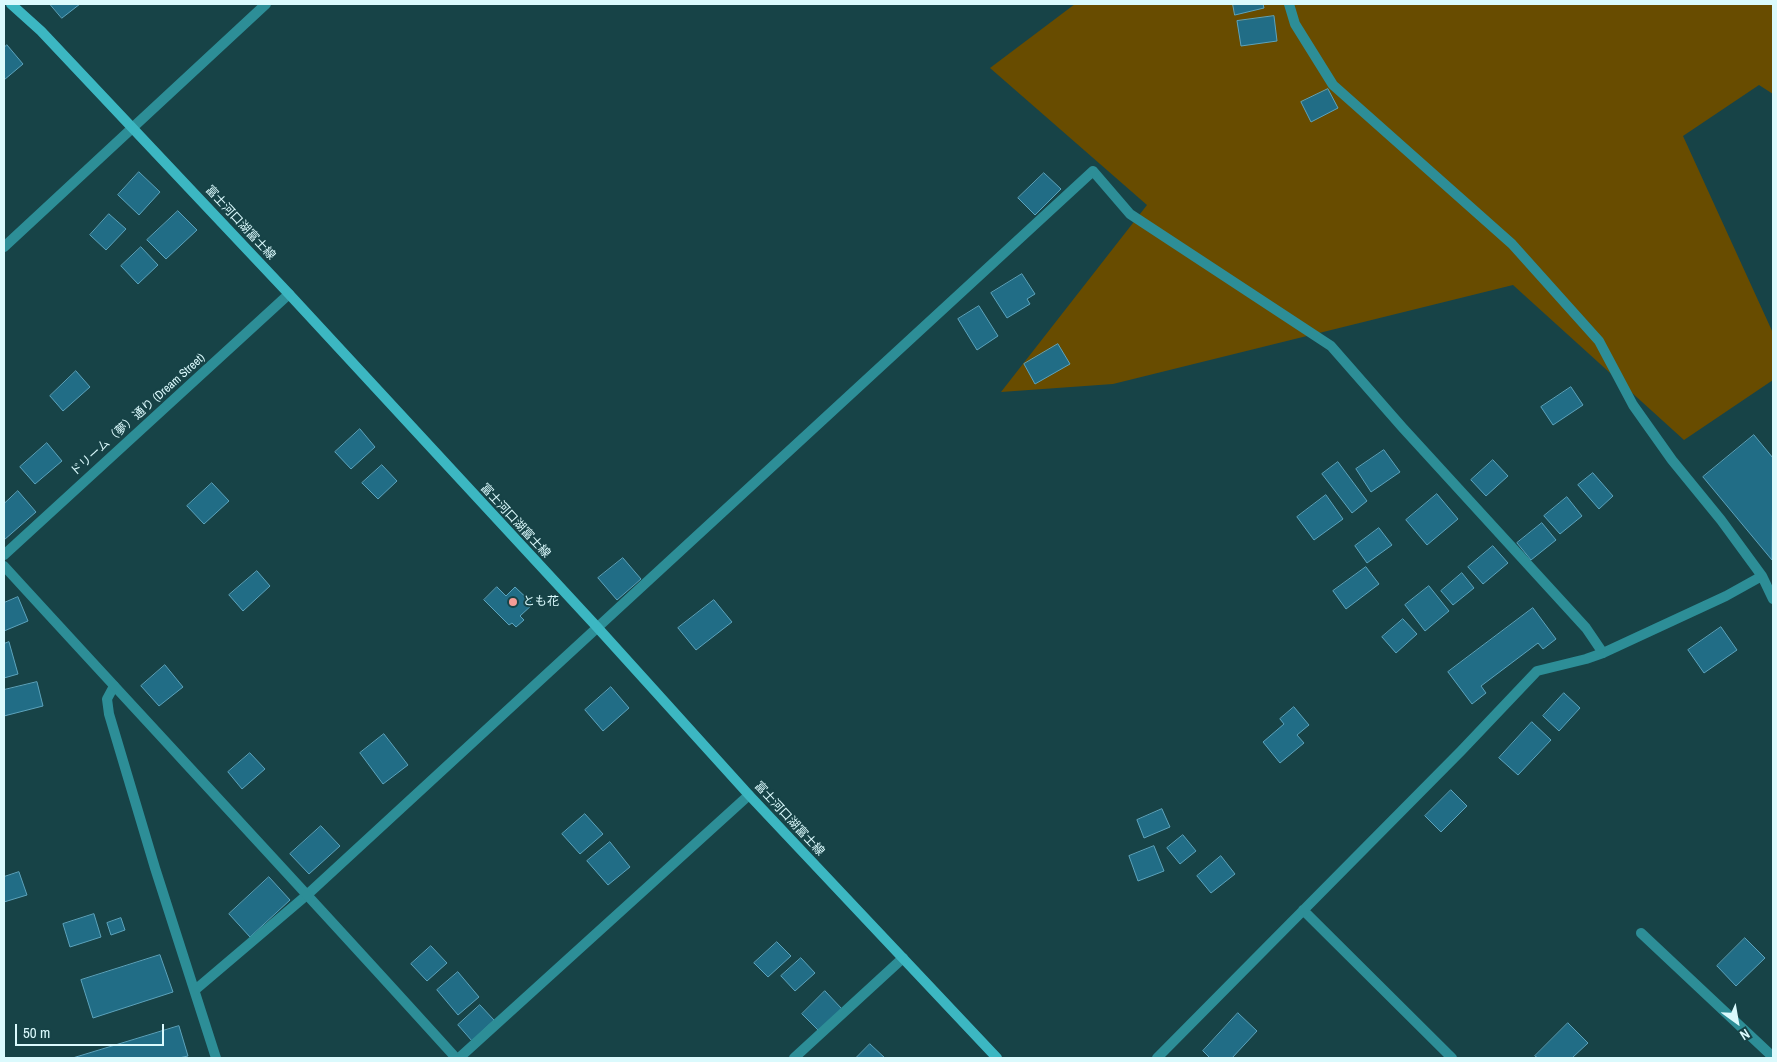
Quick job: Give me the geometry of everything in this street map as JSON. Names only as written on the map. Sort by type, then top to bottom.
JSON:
[{"type":"main road","name":"富士河口湖富士線","points":[[11,4],[40,31],[289,294],[749,795],[997,1058]]},
{"type":"street","points":[[4,247],[266,4]]},
{"type":"street","points":[[1289,4],[1295,24],[1333,85],[1512,244],[1599,341],[1633,405],[1672,460],[1721,520],[1762,576],[1773,598]]},
{"type":"street","points":[[195,990],[308,894],[1093,170],[1130,214],[1331,346],[1402,427],[1586,628],[1603,653]]},
{"type":"street","name":"ドリーム（夢）通り (Dream Street)","points":[[4,554],[289,294]]},
{"type":"street","points":[[4,566],[458,1058],[749,795]]},
{"type":"street","points":[[1157,1058],[1461,751],[1537,671],[1603,653],[1726,596],[1762,576]]},
{"type":"street","points":[[114,686],[107,699],[109,714],[155,868],[216,1058]]},
{"type":"street","points":[[1303,910],[1452,1058]]},
{"type":"street","points":[[1641,933],[1773,1057]]},
{"type":"street","points":[[794,1058],[903,958]]},
{"type":"shaded area","points":[[1075,4],[1773,4],[1773,94],[1759,85],[1683,136],[1773,333],[1773,380],[1684,440],[1513,285],[1113,384],[1001,392],[1147,205],[990,68]]},
{"type":"building","points":[[50,4],[80,4],[62,18]]},
{"type":"building","points":[[1233,4],[1263,4],[1264,8],[1235,15]]},
{"type":"building","points":[[1274,16],[1277,41],[1241,46],[1237,21]]},
{"type":"building","points":[[7,45],[23,64],[4,80],[4,48]]},
{"type":"building","points":[[1328,89],[1338,108],[1311,122],[1301,102]]},
{"type":"building","points":[[139,172],[160,192],[139,215],[118,195]]},
{"type":"building","points":[[1044,173],[1061,189],[1035,215],[1018,198]]},
{"type":"building","points":[[178,211],[197,230],[166,259],[147,240]]},
{"type":"building","points":[[109,214],[126,229],[106,250],[90,235]]},
{"type":"building","points":[[141,247],[158,265],[138,284],[121,266]]},
{"type":"building","points":[[1022,274],[1035,294],[1027,299],[1030,304],[1007,318],[991,293]]},
{"type":"building","points":[[979,306],[998,336],[977,350],[958,319]]},
{"type":"building","points":[[1058,344],[1070,364],[1035,384],[1024,364]]},
{"type":"building","points":[[76,371],[90,387],[63,411],[50,396]]},
{"type":"building","points":[[1571,387],[1583,405],[1553,425],[1541,407]]},
{"type":"building","points":[[360,429],[375,447],[351,469],[335,452]]},
{"type":"building","points":[[1754,435],[1773,458],[1772,560],[1703,477]]},
{"type":"building","points":[[47,443],[62,461],[35,484],[20,467]]},
{"type":"building","points":[[1384,450],[1400,472],[1371,492],[1356,469]]},
{"type":"building","points":[[1493,460],[1508,476],[1486,496],[1471,480]]},
{"type":"building","points":[[1338,462],[1367,501],[1352,513],[1322,474]]},
{"type":"building","points":[[382,465],[397,481],[378,499],[362,483]]},
{"type":"building","points":[[1593,473],[1613,496],[1599,509],[1578,485]]},
{"type":"building","points":[[212,483],[229,501],[204,524],[187,506]]},
{"type":"building","points":[[18,491],[36,512],[4,540],[4,504]]},
{"type":"building","points":[[1437,494],[1458,519],[1427,545],[1406,520]]},
{"type":"building","points":[[1326,495],[1343,519],[1314,540],[1297,517]]},
{"type":"building","points":[[1567,497],[1582,516],[1560,534],[1544,516]]},
{"type":"building","points":[[1542,523],[1556,540],[1531,560],[1517,543]]},
{"type":"building","points":[[1379,528],[1392,545],[1367,563],[1355,546]]},
{"type":"building","points":[[1493,546],[1508,563],[1483,584],[1468,567]]},
{"type":"building","points":[[623,558],[641,579],[617,600],[598,578]]},
{"type":"building","points":[[1366,567],[1379,584],[1346,609],[1333,591]]},
{"type":"building","points":[[257,571],[270,586],[243,611],[229,595]]},
{"type":"building","points":[[1462,573],[1474,588],[1453,605],[1441,591]]},
{"type":"building","points":[[1429,586],[1449,611],[1425,631],[1405,605]]},
{"type":"building","points":[[497,587],[506,596],[515,587],[533,604],[520,616],[524,620],[516,627],[512,623],[509,625],[484,600]]},
{"type":"building","points":[[18,597],[28,621],[4,631],[4,603]]},
{"type":"building","points":[[714,600],[732,622],[696,650],[678,628]]},
{"type":"building","points":[[1533,608],[1556,639],[1543,649],[1538,643],[1481,686],[1486,693],[1472,704],[1448,672]]},
{"type":"building","points":[[1403,619],[1417,634],[1396,653],[1382,637]]},
{"type":"building","points":[[1721,627],[1737,650],[1704,673],[1688,650]]},
{"type":"building","points":[[9,642],[18,674],[4,678],[4,644]]},
{"type":"building","points":[[165,665],[183,687],[159,706],[141,686]]},
{"type":"building","points":[[37,682],[43,706],[4,716],[4,690]]},
{"type":"building","points":[[611,687],[629,708],[603,731],[585,710]]},
{"type":"building","points":[[1564,693],[1580,708],[1559,731],[1543,716]]},
{"type":"building","points":[[1294,707],[1309,725],[1297,735],[1304,743],[1280,763],[1263,742],[1284,724],[1280,719]]},
{"type":"building","points":[[1532,722],[1551,740],[1518,775],[1499,758]]},
{"type":"building","points":[[384,734],[408,765],[383,784],[360,753]]},
{"type":"building","points":[[250,753],[265,769],[242,789],[228,772]]},
{"type":"building","points":[[1451,790],[1467,806],[1441,832],[1425,816]]},
{"type":"building","points":[[1162,809],[1170,827],[1144,838],[1137,820]]},
{"type":"building","points":[[585,814],[603,834],[580,854],[562,834]]},
{"type":"building","points":[[321,826],[340,846],[309,874],[290,854]]},
{"type":"building","points":[[1183,835],[1196,851],[1180,864],[1167,848]]},
{"type":"building","points":[[610,842],[630,867],[608,885],[587,861]]},
{"type":"building","points":[[1154,846],[1164,871],[1138,881],[1129,856]]},
{"type":"building","points":[[1221,856],[1235,874],[1211,893],[1197,876]]},
{"type":"building","points":[[19,872],[27,895],[4,902],[4,877]]},
{"type":"building","points":[[269,877],[290,900],[250,937],[229,914]]},
{"type":"building","points":[[94,914],[101,937],[70,947],[63,924]]},
{"type":"building","points":[[121,918],[125,930],[111,935],[107,923]]},
{"type":"building","points":[[1745,938],[1765,958],[1736,986],[1717,966]]},
{"type":"building","points":[[777,942],[791,956],[768,977],[754,963]]},
{"type":"building","points":[[431,946],[447,963],[427,981],[411,964]]},
{"type":"building","points":[[160,955],[173,992],[93,1018],[81,980]]},
{"type":"building","points":[[801,958],[815,973],[795,991],[781,976]]},
{"type":"building","points":[[458,972],[479,997],[458,1015],[437,990]]},
{"type":"building","points":[[825,991],[842,1009],[819,1031],[802,1014]]},
{"type":"building","points":[[480,1005],[494,1020],[472,1041],[458,1025]]},
{"type":"building","points":[[1238,1013],[1257,1031],[1232,1058],[1210,1058],[1203,1051]]},
{"type":"building","points":[[1568,1023],[1588,1043],[1572,1058],[1538,1058],[1535,1056]]},
{"type":"building","points":[[179,1026],[188,1056],[179,1058],[73,1058]]},
{"type":"building","points":[[870,1044],[885,1058],[856,1058]]},
{"type":"place","name":"とも花","points":[[513,602]]}]
